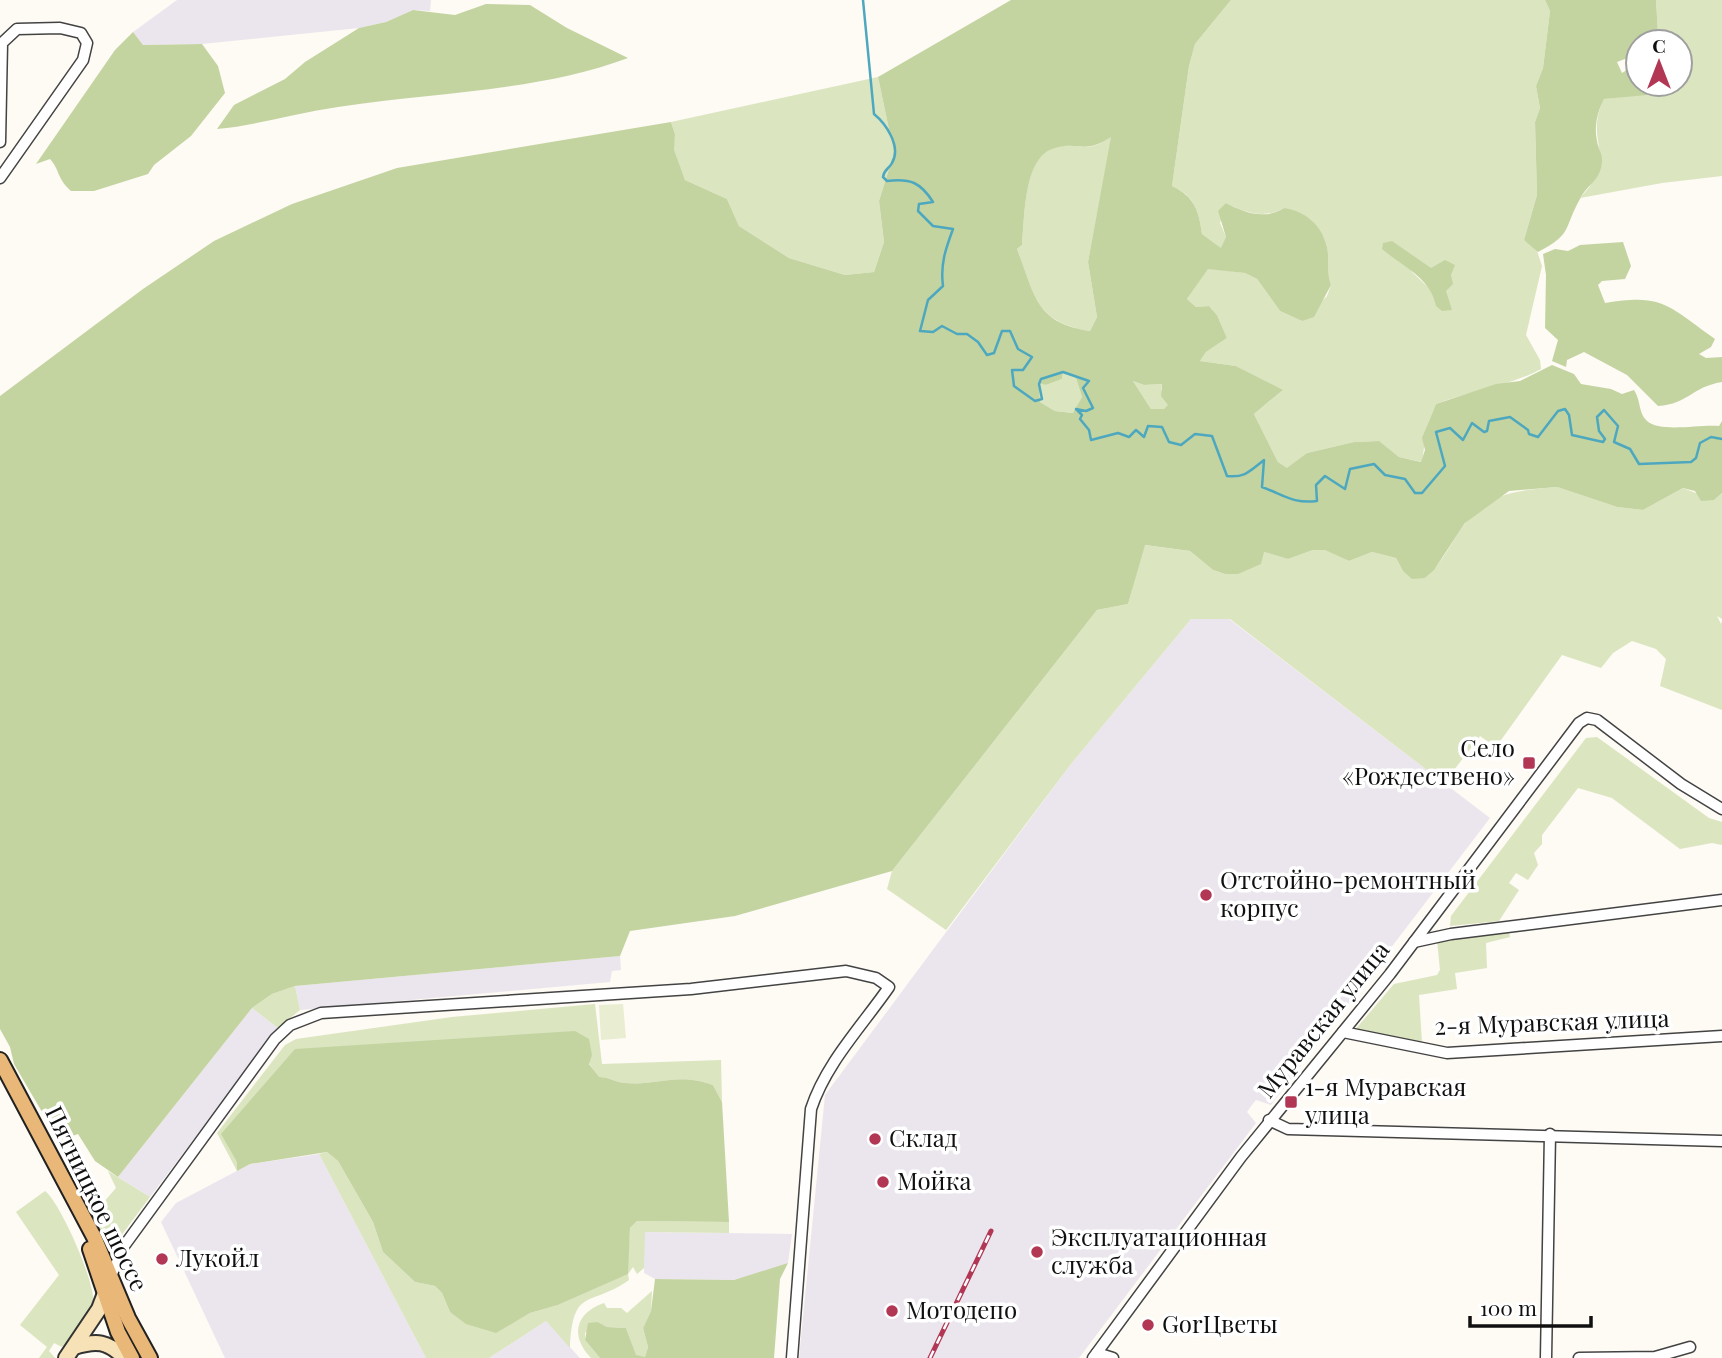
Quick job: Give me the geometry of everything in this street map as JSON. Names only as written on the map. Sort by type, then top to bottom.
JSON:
[{"type":"main road","name":"Пятницкое шоссе","points":[[0,1060],[94,1237],[128,1318],[150,1358]]},
{"type":"main road","name":"Пятницкое шоссе","points":[[0,1078],[85,1239],[105,1302],[132,1358]]},
{"type":"main road","points":[[70,1353],[105,1302],[111,1276]]},
{"type":"main road","points":[[105,1302],[117,1306],[128,1318]]},
{"type":"main road","points":[[70,1353],[94,1342],[104,1342],[125,1358]]},
{"type":"street","points":[[0,178],[83,60],[87,43],[81,33],[60,28],[27,28],[8,36],[1,51],[0,141],[10,153],[20,148]]},
{"type":"street","name":"Муравская улица","points":[[1113,1358],[1095,1355],[1269,1120],[1413,943],[1579,723],[1587,718],[1597,720],[1681,785],[1722,809]]},
{"type":"street","points":[[1413,943],[1428,937],[1722,900]]},
{"type":"street","points":[[111,1276],[124,1246],[275,1039],[304,1018],[321,1013],[691,989],[846,971],[863,974],[890,987],[832,1065],[818,1089],[811,1109],[792,1358]]},
{"type":"street","name":"2-я Муравская улица","points":[[1343,1032],[1447,1053],[1722,1036]]},
{"type":"street","points":[[1269,1120],[1288,1129],[1550,1134],[1722,1141]]},
{"type":"street","points":[[1546,1358],[1550,1134]]},
{"type":"street","points":[[1579,1358],[1656,1357],[1690,1347]]},
{"type":"shaded area","points":[[177,0],[431,0],[430,11],[413,10],[386,22],[359,28],[202,44],[143,45],[133,32]]},
{"type":"shaded area","points":[[1191,619],[1229,619],[1490,818],[1271,1105],[1256,1100],[1252,1105],[1247,1112],[1256,1123],[1079,1358],[799,1358],[825,1095],[1071,764]]},
{"type":"shaded area","points":[[620,956],[621,970],[612,971],[610,982],[300,1010],[295,986]]},
{"type":"shaded area","points":[[252,1008],[278,1028],[150,1197],[118,1177]]},
{"type":"shaded area","points":[[319,1154],[426,1358],[225,1358],[161,1222],[176,1203],[250,1164]]},
{"type":"shaded area","points":[[644,1232],[792,1234],[788,1263],[779,1267],[734,1280],[655,1279],[644,1273]]},
{"type":"shaded area","points":[[546,1321],[580,1358],[489,1358]]},
{"type":"green space","points":[[1011,0],[1231,0],[1195,44],[1189,66],[1172,186],[1186,195],[1195,206],[1202,234],[1221,248],[1226,237],[1218,211],[1226,203],[1255,214],[1270,214],[1284,208],[1299,212],[1312,220],[1325,239],[1331,285],[1314,317],[1302,321],[1280,311],[1257,279],[1245,273],[1208,269],[1187,299],[1196,307],[1209,306],[1217,315],[1227,338],[1206,352],[1200,361],[1236,366],[1283,390],[1254,414],[1278,462],[1287,468],[1307,453],[1354,442],[1379,441],[1399,457],[1421,462],[1425,450],[1422,438],[1436,404],[1496,384],[1520,381],[1552,365],[1574,374],[1581,384],[1611,389],[1622,394],[1634,390],[1642,414],[1653,425],[1719,426],[1722,421],[1722,493],[1714,500],[1701,501],[1695,491],[1683,488],[1643,510],[1617,507],[1557,487],[1509,491],[1465,523],[1434,570],[1425,578],[1412,579],[1403,571],[1396,558],[1372,552],[1349,561],[1325,550],[1313,550],[1288,559],[1264,552],[1261,564],[1238,574],[1225,574],[1213,570],[1190,551],[1145,545],[1128,604],[1097,610],[892,871],[735,916],[630,931],[620,956],[295,986],[272,994],[252,1008],[118,1177],[95,1161],[78,1134],[59,1141],[14,1064],[10,1047],[0,1029],[0,396],[143,289],[214,241],[292,204],[397,168],[671,122],[675,134],[674,150],[685,180],[727,199],[739,226],[789,258],[845,275],[874,272],[884,242],[879,201],[894,153],[878,77]],"holes":[[[1111,137],[1088,262],[1097,317],[1090,331],[1072,327],[1047,314],[1034,293],[1017,249],[1022,245],[1025,205],[1031,175],[1045,153],[1063,146],[1088,147]],[[1063,372],[1076,378],[1082,397],[1073,413],[1055,411],[1040,402],[1039,383],[1046,385],[1062,379]],[[1133,381],[1144,385],[1162,384],[1161,396],[1168,405],[1164,409],[1151,409]]]},
{"type":"green space","points":[[1231,0],[1545,0],[1550,11],[1543,68],[1536,86],[1540,108],[1535,122],[1537,195],[1524,240],[1536,248],[1542,266],[1526,335],[1540,360],[1541,369],[1516,380],[1436,404],[1427,426],[1422,462],[1399,457],[1378,441],[1354,442],[1307,453],[1288,469],[1278,462],[1254,414],[1282,391],[1236,366],[1200,361],[1206,352],[1227,338],[1217,315],[1209,306],[1196,307],[1187,299],[1208,268],[1245,273],[1257,279],[1280,311],[1302,321],[1327,296],[1331,285],[1324,239],[1316,227],[1305,219],[1284,208],[1262,214],[1240,210],[1226,203],[1220,223],[1226,237],[1222,249],[1202,234],[1191,200],[1172,186],[1189,66],[1195,44]],"holes":[[[1418,260],[1439,282],[1451,309],[1411,271]]]},
{"type":"green space","points":[[1545,0],[1656,0],[1658,28],[1624,28],[1624,59],[1617,62],[1622,73],[1624,72],[1624,97],[1604,99],[1596,125],[1602,159],[1601,169],[1583,194],[1566,230],[1557,240],[1538,252],[1524,240],[1537,195],[1535,122],[1540,108],[1536,86],[1543,68],[1550,11]]},
{"type":"green space","points":[[1656,0],[1722,0],[1722,176],[1662,183],[1580,198],[1598,171],[1598,114],[1604,99],[1624,97],[1694,98],[1694,28],[1658,28]]},
{"type":"green space","points":[[486,4],[530,5],[567,28],[628,58],[558,78],[485,90],[338,107],[217,129],[234,105],[285,79],[305,62],[359,28],[386,22],[413,10],[455,15]]},
{"type":"green space","points":[[133,32],[143,45],[202,44],[218,66],[225,93],[191,136],[154,165],[148,174],[94,191],[71,191],[50,159],[36,164],[115,50]]},
{"type":"green space","points":[[878,77],[894,153],[879,201],[884,242],[874,272],[845,275],[789,258],[739,226],[727,199],[685,180],[673,150],[675,134],[671,122]]},
{"type":"green space","points":[[1112,136],[1088,262],[1097,317],[1090,331],[1072,327],[1047,313],[1034,293],[1017,249],[1022,245],[1025,204],[1031,174],[1045,152],[1055,147],[1089,147]]},
{"type":"green space","points":[[1392,241],[1431,268],[1445,260],[1455,265],[1451,275],[1453,284],[1446,291],[1452,310],[1442,311],[1436,306],[1422,280],[1382,249],[1383,243]]},
{"type":"green space","points":[[1623,242],[1631,266],[1625,279],[1602,281],[1598,285],[1605,303],[1625,300],[1653,301],[1675,310],[1715,339],[1711,347],[1699,354],[1706,358],[1722,357],[1722,382],[1703,388],[1677,402],[1658,406],[1627,375],[1584,352],[1567,360],[1566,367],[1552,361],[1558,340],[1545,328],[1546,275],[1543,254],[1555,249],[1568,251],[1580,245]]},
{"type":"green space","points":[[1063,372],[1076,378],[1082,397],[1074,413],[1055,411],[1040,402],[1039,382],[1046,385],[1062,379]]},
{"type":"green space","points":[[1133,381],[1144,385],[1162,384],[1161,390],[1169,405],[1164,409],[1151,409]]},
{"type":"green space","points":[[1557,487],[1617,507],[1643,510],[1683,488],[1714,500],[1722,493],[1722,619],[1717,616],[1721,624],[1722,621],[1722,710],[1660,686],[1666,659],[1656,649],[1632,641],[1613,653],[1601,668],[1562,655],[1496,747],[1480,736],[1444,783],[1230,619],[1191,619],[1071,764],[946,930],[887,889],[892,871],[1097,610],[1128,604],[1144,545],[1190,551],[1213,570],[1225,574],[1264,552],[1288,559],[1313,550],[1326,550],[1349,561],[1372,552],[1396,558],[1403,571],[1425,578],[1464,525],[1483,506],[1506,495]]},
{"type":"green space","points":[[1597,737],[1709,818],[1722,822],[1722,845],[1712,843],[1680,849],[1612,798],[1578,788],[1542,835],[1542,844],[1534,853],[1538,865],[1528,880],[1516,873],[1509,883],[1519,890],[1499,921],[1450,926],[1451,916],[1586,738]]},
{"type":"green space","points":[[1509,931],[1510,937],[1486,943],[1487,968],[1455,973],[1457,989],[1419,995],[1422,1043],[1354,1031],[1394,984],[1437,975],[1440,970],[1437,940]]},
{"type":"green space","points":[[295,986],[300,1010],[278,1028],[252,1008],[272,994]]},
{"type":"green space","points":[[595,1004],[602,1064],[721,1060],[722,1102],[713,1085],[700,1081],[678,1079],[621,1082],[598,1077],[589,1063],[237,1162],[237,1171],[217,1133],[285,1045],[296,1039],[452,1017]]},
{"type":"green space","points":[[623,1004],[626,1038],[601,1040],[599,1005]]},
{"type":"green space","points":[[575,1031],[589,1039],[592,1055],[589,1064],[599,1077],[625,1083],[678,1079],[713,1085],[722,1102],[729,1222],[637,1221],[630,1228],[628,1274],[558,1305],[530,1313],[496,1333],[466,1324],[450,1312],[442,1293],[435,1286],[415,1282],[383,1252],[373,1222],[338,1161],[327,1152],[250,1164],[237,1171],[237,1162],[221,1134],[295,1049]]},
{"type":"green space","points":[[327,1152],[338,1161],[373,1222],[383,1252],[415,1282],[435,1286],[442,1293],[450,1312],[496,1332],[530,1313],[558,1305],[627,1274],[630,1228],[637,1221],[729,1222],[729,1233],[645,1232],[644,1268],[637,1274],[633,1267],[628,1274],[629,1280],[579,1307],[572,1328],[570,1348],[546,1321],[489,1358],[426,1358],[319,1154]]},
{"type":"green space","points":[[108,1171],[150,1197],[117,1241],[111,1244],[104,1240],[96,1220],[95,1200],[100,1199],[103,1203],[116,1188]]},
{"type":"green space","points":[[45,1191],[52,1198],[76,1244],[93,1294],[89,1315],[62,1347],[54,1343],[49,1351],[55,1358],[39,1358],[47,1347],[20,1325],[59,1275],[16,1212]]},
{"type":"green space","points":[[788,1263],[780,1279],[774,1358],[600,1358],[585,1340],[588,1323],[598,1322],[607,1327],[626,1328],[636,1355],[645,1357],[648,1347],[643,1328],[651,1311],[655,1279],[734,1280]]},
{"type":"green space","points":[[652,1291],[651,1311],[643,1328],[648,1347],[645,1357],[636,1356],[626,1328],[607,1327],[598,1322],[585,1333],[585,1340],[600,1358],[591,1358],[584,1350],[578,1334],[582,1319],[587,1313],[604,1303],[607,1308],[621,1308],[627,1313]]},
{"type":"waterway","points":[[863,0],[874,114],[887,129],[895,149],[895,156],[883,177],[887,181],[903,180],[920,186],[933,202],[919,204],[918,211],[933,226],[953,229],[943,263],[943,286],[928,300],[920,331],[933,332],[942,326],[957,334],[967,334],[978,342],[987,355],[994,353],[1002,331],[1010,331],[1018,349],[1032,357],[1023,370],[1012,370],[1014,386],[1035,401],[1042,399],[1039,384],[1041,379],[1063,372],[1089,381],[1083,388],[1093,408],[1086,411],[1076,409],[1082,415],[1080,419],[1089,430],[1091,440],[1118,433],[1129,437],[1136,430],[1144,437],[1148,426],[1162,427],[1169,442],[1181,445],[1195,434],[1212,436],[1227,476],[1243,475],[1264,460],[1262,487],[1289,498],[1309,502],[1317,501],[1316,485],[1325,476],[1345,489],[1350,469],[1374,464],[1385,475],[1405,479],[1415,493],[1422,493],[1445,466],[1436,432],[1450,428],[1463,440],[1472,423],[1484,432],[1487,431],[1489,421],[1510,417],[1528,430],[1529,434],[1538,437],[1558,411],[1565,409],[1569,415],[1572,435],[1603,442],[1605,439],[1599,431],[1597,417],[1604,410],[1618,426],[1614,442],[1630,449],[1639,464],[1691,462],[1696,458],[1700,443],[1711,437],[1722,439]]},
{"type":"railway","points":[[930,1358],[991,1231]]},
{"type":"place","name":"Село «Рождествено»","points":[[1529,763]]},
{"type":"place","name":"Отстойно-ремонтный корпус","points":[[1206,895]]},
{"type":"place","name":"1-я Муравская улица","points":[[1291,1102]]},
{"type":"place","name":"Склад","points":[[875,1139]]},
{"type":"place","name":"Мойка","points":[[883,1182]]},
{"type":"place","name":"Эксплуатационная служба","points":[[1037,1252]]},
{"type":"place","name":"Лукойл","points":[[162,1259]]},
{"type":"place","name":"Мотодепо","points":[[892,1311]]},
{"type":"place","name":"GorЦветы","points":[[1148,1325]]}]
